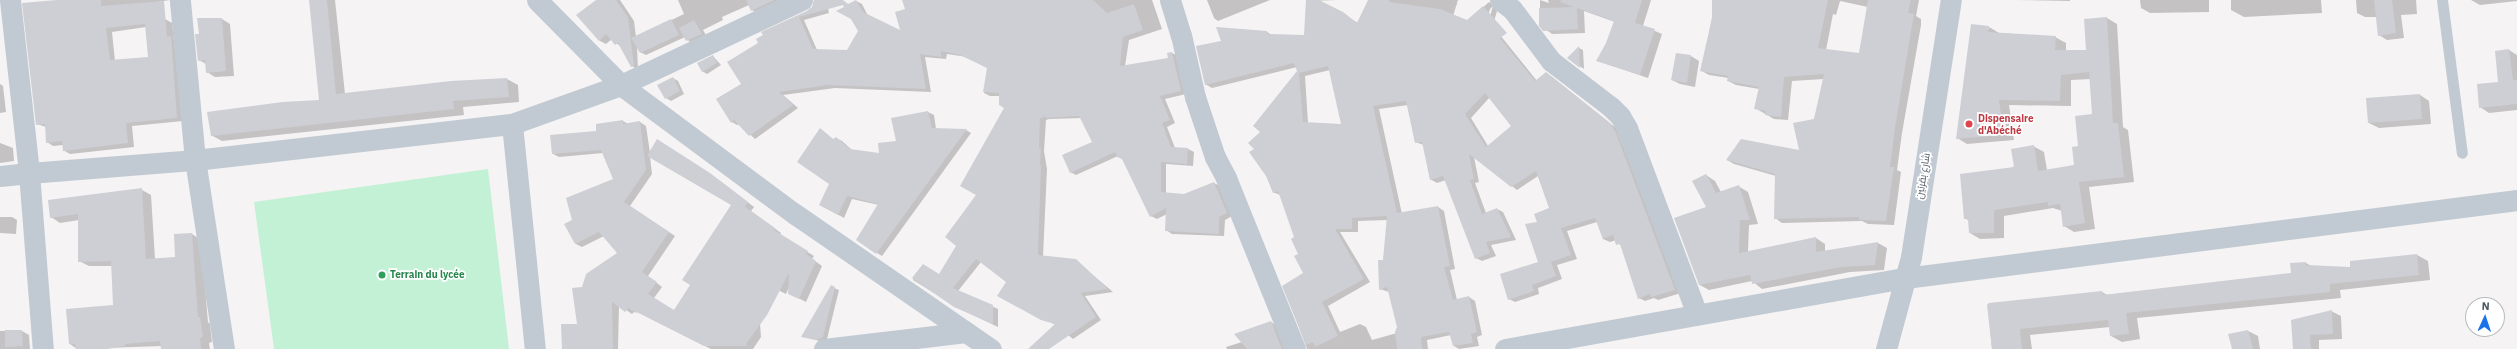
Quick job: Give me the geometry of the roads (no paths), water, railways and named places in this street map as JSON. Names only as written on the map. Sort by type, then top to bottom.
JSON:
[{"type":"street","points":[[10,0],[29,173],[44,349]]},
{"type":"street","points":[[180,0],[195,160],[224,349]]},
{"type":"street","points":[[537,0],[621,85],[795,214],[991,349]]},
{"type":"street","points":[[0,176],[195,160],[512,124],[621,85],[802,0]]},
{"type":"street","points":[[1170,0],[1181,35],[1195,97],[1210,143],[1295,349]]},
{"type":"street","points":[[1500,0],[1512,9],[1551,61],[1612,107],[1620,116],[1627,128],[1697,314]]},
{"type":"street","name":"شارع بقرتين","points":[[1886,349],[1911,257],[1951,0]]},
{"type":"street","points":[[512,124],[535,349]]},
{"type":"street","points":[[1505,349],[1905,278],[2517,200]]},
{"type":"street","points":[[824,349],[966,332]]},
{"type":"lane","points":[[2442,0],[2462,153]]},
{"type":"place","name":"Dispensaire d'Abéché","points":[[1969,124]]},
{"type":"place","name":"Terrain du lycée","points":[[382,275]]}]
